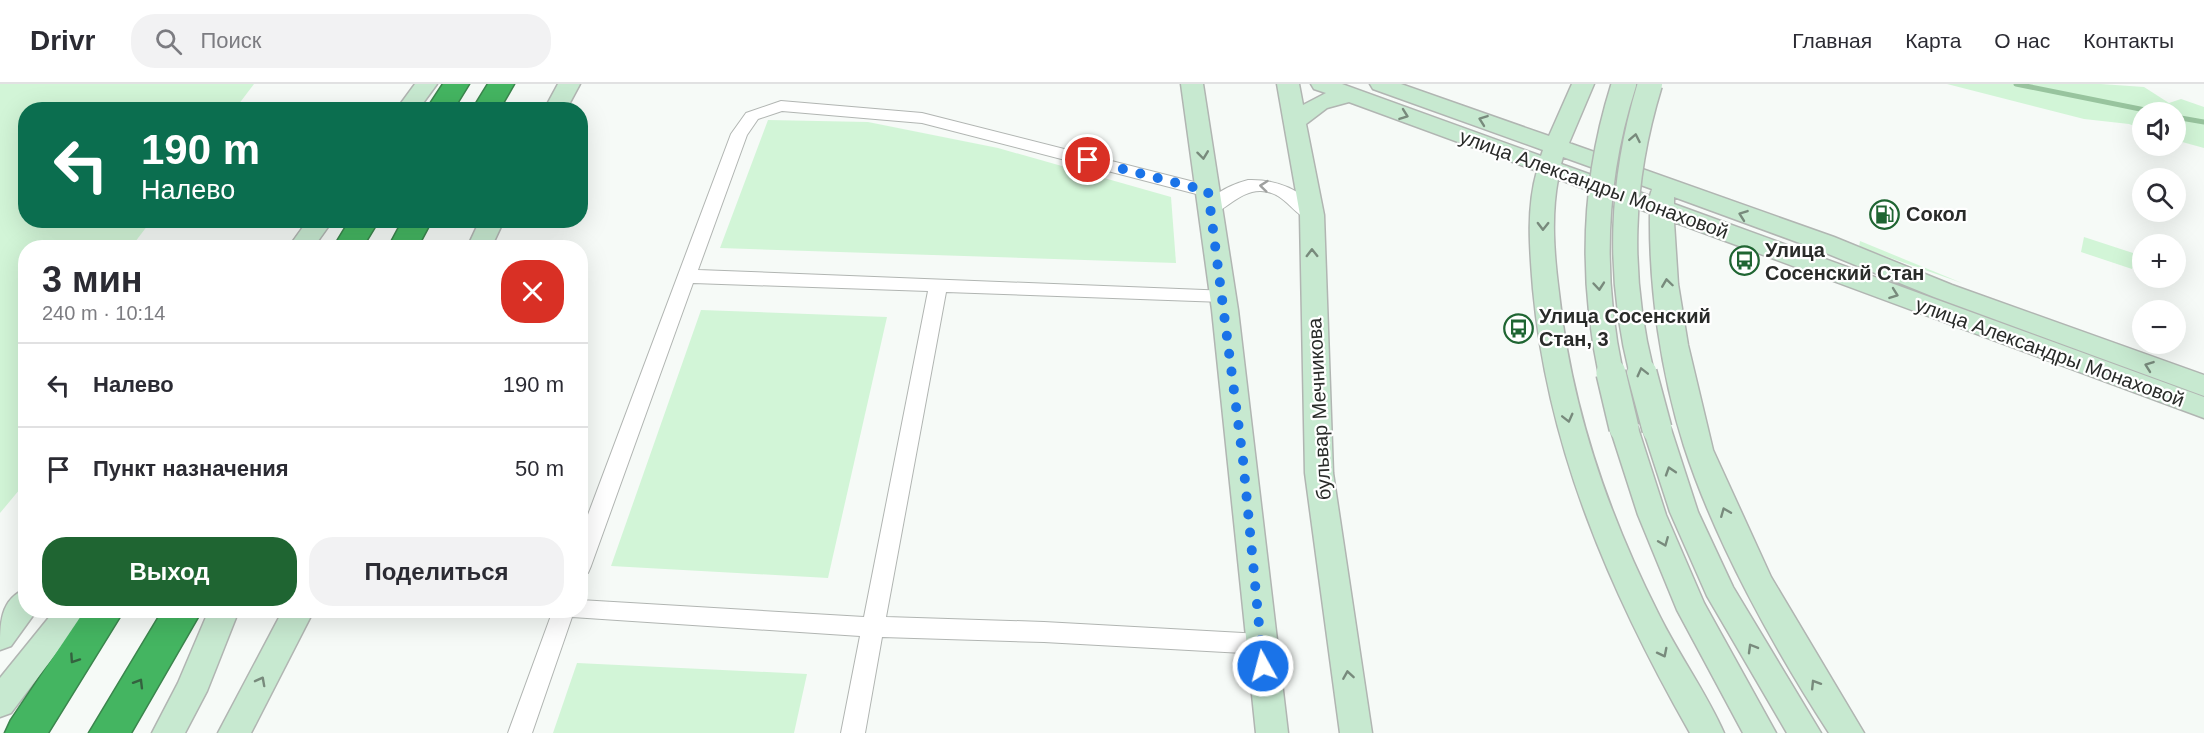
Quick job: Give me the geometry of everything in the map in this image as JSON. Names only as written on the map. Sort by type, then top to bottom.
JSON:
[{"type":"highway","points":[[444,102],[456,84]]},
{"type":"highway","points":[[490,102],[501,84]]},
{"type":"highway","points":[[25,733],[101,618]]},
{"type":"highway","points":[[109,733],[179,618]]},
{"type":"main road","points":[[413,102],[426,84]]},
{"type":"main road","points":[[559,102],[569,84]]},
{"type":"main road","name":"бульвар Мечникова","points":[[1288,84],[1312,215],[1319,473],[1356,733]]},
{"type":"main road","name":"улица Александры Монаховой","points":[[1322,84],[1349,95],[1553,157]]},
{"type":"main road","name":"улица Александры Монаховой","points":[[1381,84],[1553,157],[1662,197],[2204,408]]},
{"type":"main road","points":[[1583,84],[1553,157],[1543,194],[1542,237],[1547,318],[1569,423],[1599,517],[1636,601],[1679,685],[1708,733]]},
{"type":"main road","points":[[1624,84],[1615,108],[1600,175],[1596,258],[1602,325],[1624,428],[1652,515],[1692,610],[1760,733]]},
{"type":"main road","points":[[1650,84],[1639,116],[1625,183],[1623,264],[1632,330],[1657,429],[1684,512],[1722,596],[1805,733]]},
{"type":"main road","points":[[1196,88],[1208,200],[1223,296],[1243,460],[1272,733]]},
{"type":"main road","points":[[1295,123],[1323,101],[1349,95]]},
{"type":"main road","points":[[1662,197],[1663,249],[1677,354],[1695,437],[1737,540],[1815,685],[1848,733]]},
{"type":"main road","name":"улица Александры Монаховой","points":[[1662,197],[1825,243],[1943,291],[2204,386]]},
{"type":"main road","points":[[0,636],[18,612]]},
{"type":"main road","points":[[0,702],[68,618]]},
{"type":"main road","points":[[168,733],[191,692],[221,618]]},
{"type":"main road","points":[[234,733],[295,618]]},
{"type":"street","points":[[588,545],[743,126],[758,113],[781,106],[804,106],[879,113],[952,124],[1208,200],[1251,185],[1268,185],[1299,199],[1312,215]]},
{"type":"street","points":[[688,276],[1223,296]]},
{"type":"street","points":[[853,733],[938,285]]},
{"type":"street","points":[[588,611],[873,627],[1044,632],[1261,644]]},
{"type":"street","points":[[520,733],[561,618]]},
{"type":"green space","points":[[0,84],[254,84],[240,102],[18,102],[18,228],[146,228],[137,240],[18,240],[18,491],[0,513]]},
{"type":"green space","points":[[1947,84],[2101,84],[2144,87],[2167,102],[2132,102],[2132,125],[2084,119]]},
{"type":"green space","points":[[2181,99],[2204,107],[2204,148],[2186,143],[2186,102],[2172,102]]},
{"type":"green space","points":[[768,120],[868,122],[998,148],[1171,197],[1176,263],[720,248]]},
{"type":"green space","points":[[2084,237],[2132,253],[2132,269],[2081,252]]},
{"type":"green space","points":[[1860,241],[1962,283],[1859,247]]},
{"type":"green space","points":[[701,310],[887,317],[828,578],[611,566]]},
{"type":"green space","points":[[577,663],[807,674],[794,733],[553,733]]},
{"type":"waterway","points":[[2016,84],[2132,107]]},
{"type":"waterway","points":[[2186,119],[2204,122]]},
{"type":"place","name":"Сокол","points":[[1885,214]]},
{"type":"place","name":"Улица Сосенский Стан","points":[[1744,261]]},
{"type":"place","name":"Улица Сосенский Стан, 3","points":[[1518,328]]},
{"type":"route","points":[[1088,160],[1208,191],[1209,210],[1226,310],[1263,666]]}]
